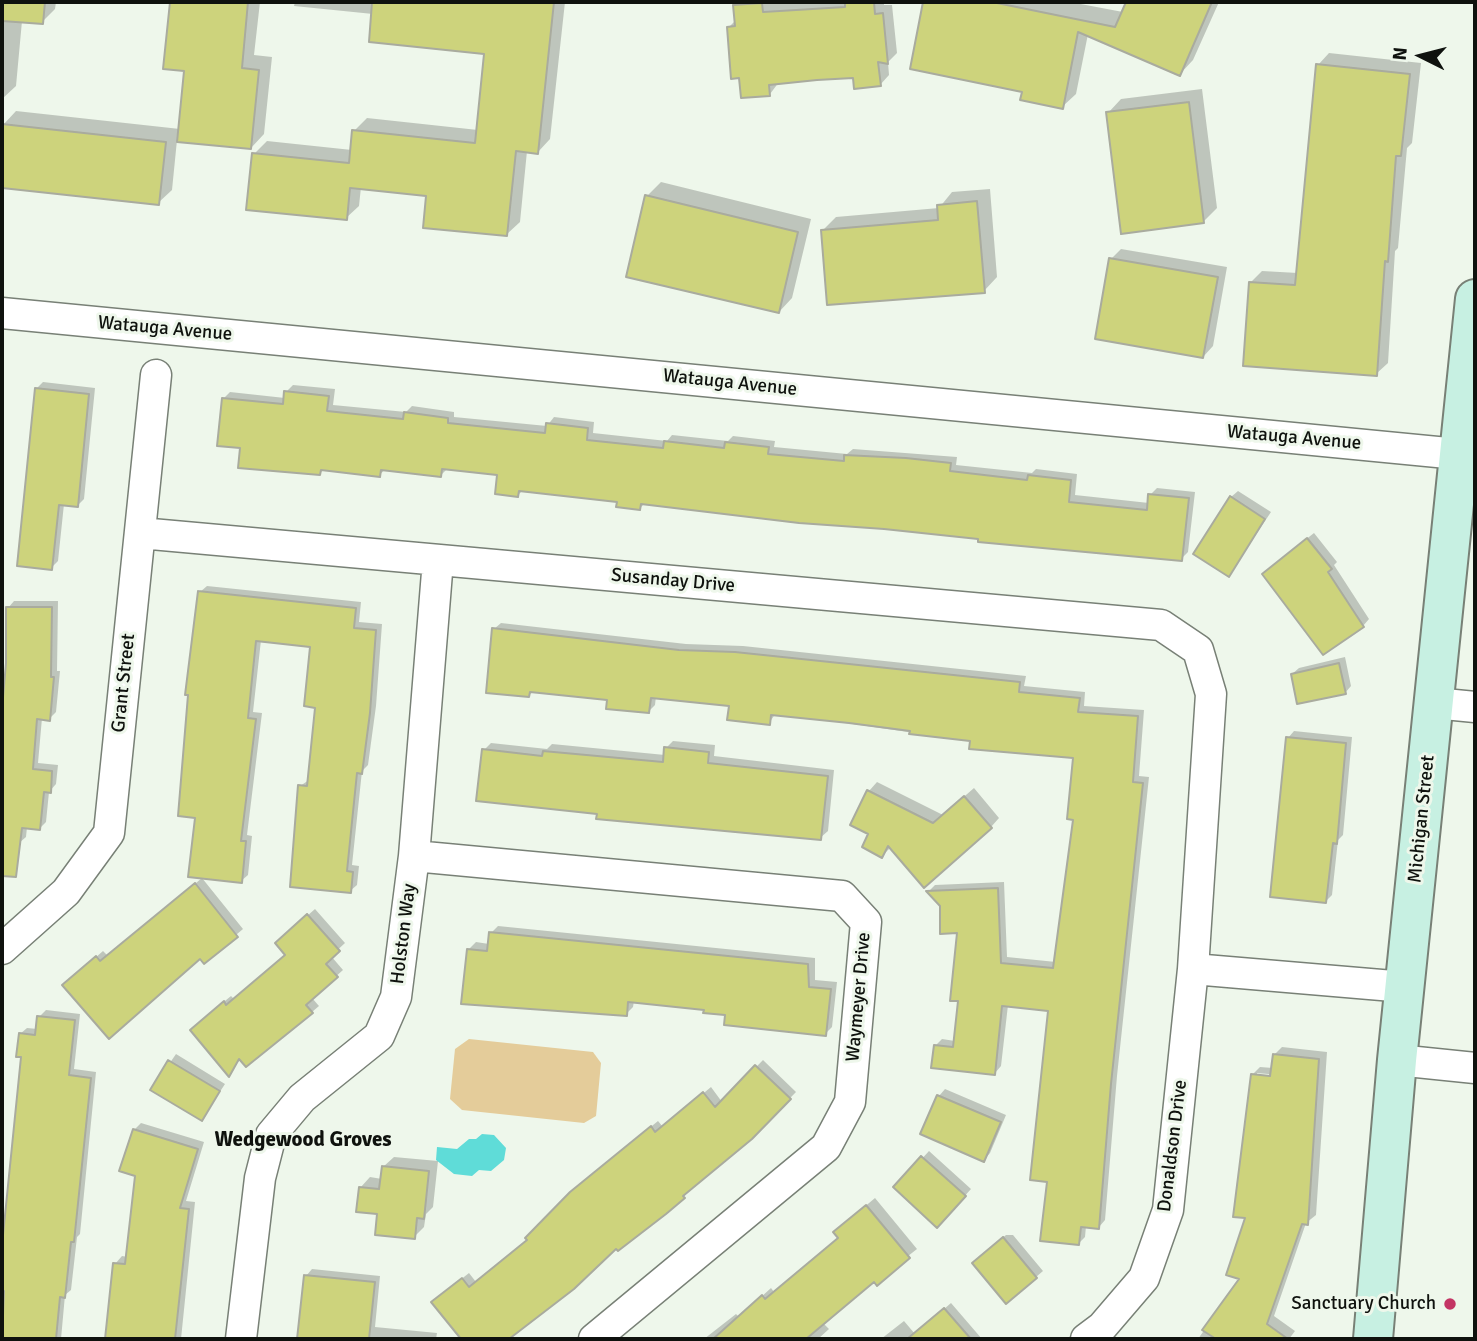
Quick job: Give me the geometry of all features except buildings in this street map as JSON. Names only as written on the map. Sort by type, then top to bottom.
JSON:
[{"type":"street","name":"Michigan Street","points":[[1373,1339],[1397,1060],[1475,299]]},
{"type":"street","name":"Watauga Avenue","points":[[2,313],[1458,454]]},
{"type":"street","name":"Grant Street","points":[[2,948],[65,892],[109,832],[156,375]]},
{"type":"street","name":"Susanday Drive","points":[[140,533],[1161,625],[1198,650]]},
{"type":"street","name":"Holston Way","points":[[240,1339],[260,1178],[271,1136],[302,1098],[379,1036],[396,997],[405,948],[414,856],[438,560]]},
{"type":"street","name":"Donaldson Drive","points":[[1086,1339],[1101,1327],[1144,1278],[1168,1210],[1193,969],[1211,694],[1198,650]]},
{"type":"street","points":[[1434,703],[1475,707]]},
{"type":"street","name":"Waymeyer Drive","points":[[414,856],[842,896],[866,922],[850,1102],[826,1147],[594,1339]]},
{"type":"street","points":[[1193,969],[1405,987]]},
{"type":"street","points":[[1397,1060],[1475,1068]]},
{"type":"shaded area","points":[[469,1039],[593,1052],[601,1063],[596,1116],[584,1123],[462,1110],[450,1099],[455,1049]]},
{"type":"water","points":[[482,1134],[494,1135],[506,1148],[504,1160],[491,1171],[479,1170],[472,1176],[454,1174],[436,1160],[437,1147],[457,1149],[469,1139],[476,1139]]},
{"type":"place","name":"Sanctuary Church","points":[[1450,1304]]},
{"type":"district","name":"Wedgewood Groves","points":[[303,1140]]}]
